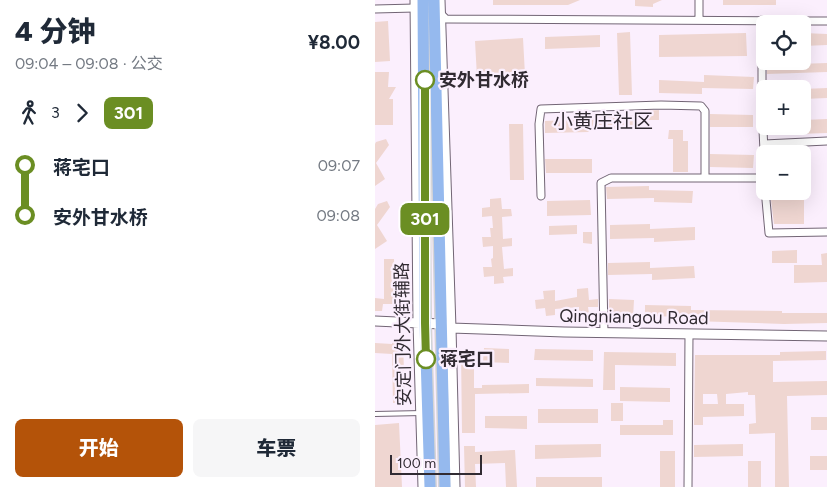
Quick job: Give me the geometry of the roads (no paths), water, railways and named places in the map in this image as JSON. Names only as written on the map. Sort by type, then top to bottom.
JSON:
[{"type":"main road","points":[[428,4],[422,323],[430,487]]},
{"type":"main road","points":[[428,4],[446,326],[442,385],[445,487]]},
{"type":"street","points":[[699,0],[699,20]]},
{"type":"street","points":[[375,9],[428,4],[446,19],[756,20]]},
{"type":"street","points":[[811,21],[827,21]]},
{"type":"street","points":[[763,70],[764,144],[827,141]]},
{"type":"street","points":[[541,196],[539,124],[541,109],[661,105],[701,106],[705,110],[705,178]]},
{"type":"street","points":[[605,332],[601,183],[611,178],[756,178]]},
{"type":"street","points":[[766,200],[769,233],[827,232]]},
{"type":"street","name":"Qingniangou Road","points":[[375,321],[446,326],[605,332],[827,336]]},
{"type":"street","points":[[446,326],[451,372],[455,487]]},
{"type":"street","points":[[688,487],[689,334]]},
{"type":"street","points":[[442,385],[451,372]]},
{"type":"street","name":"安定门外大街辅路","points":[[423,487],[425,413]]},
{"type":"lane","points":[[375,414],[425,413]]},
{"type":"place","name":"安外甘水桥","points":[[425,80]]},
{"type":"place","name":"蒋宅口","points":[[426,359]]},
{"type":"district","name":"小黄庄社区","points":[[603,121]]}]
